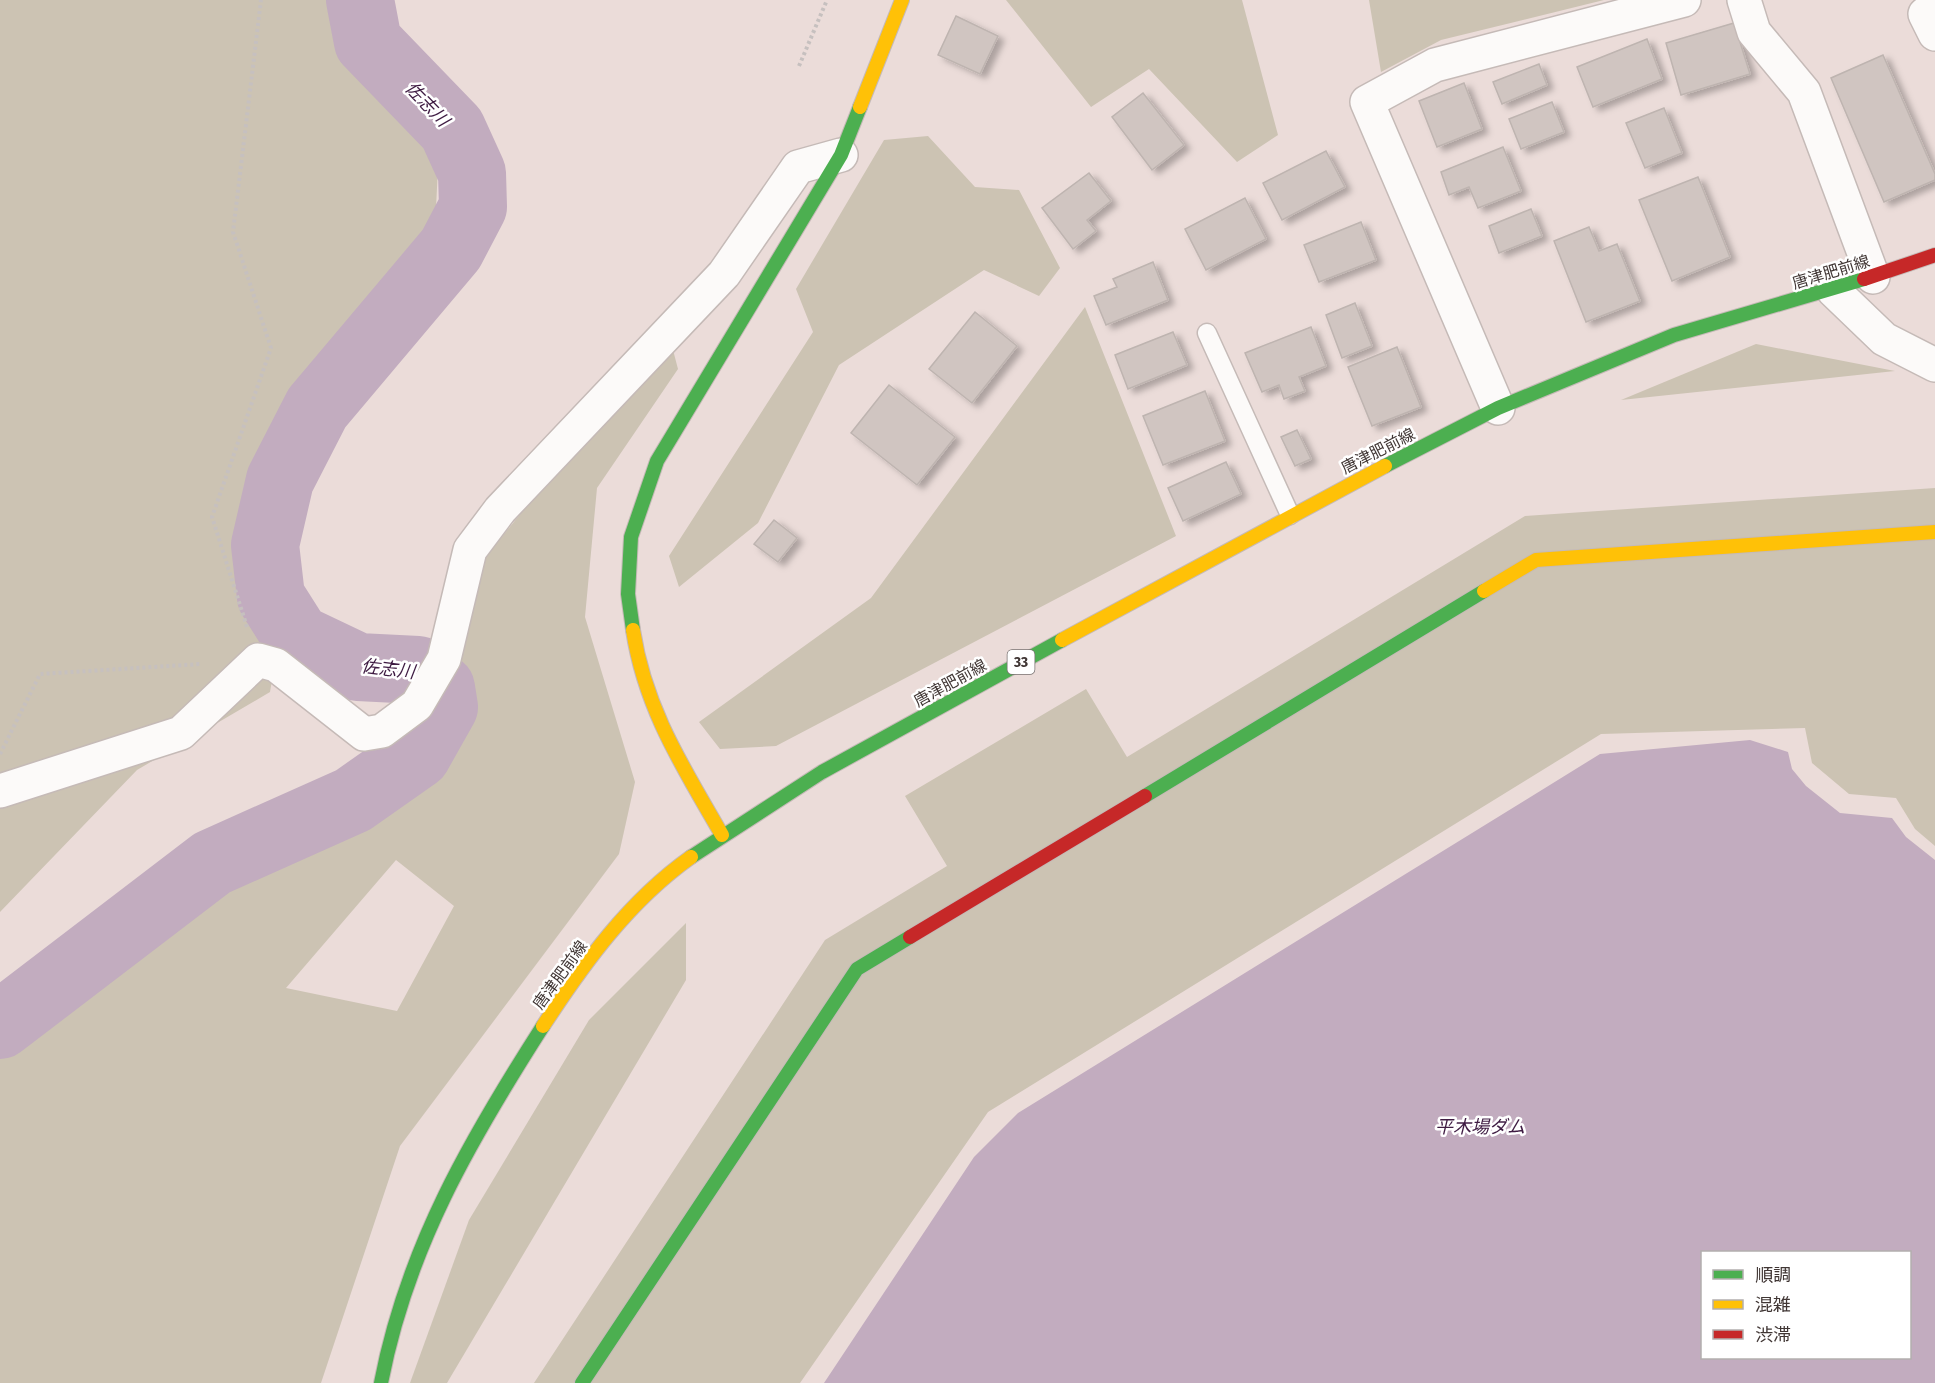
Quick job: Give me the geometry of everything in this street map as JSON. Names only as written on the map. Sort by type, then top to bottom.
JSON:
[{"type":"street","points":[[722,835],[663,732],[638,661],[627,594],[631,537],[657,462],[841,155],[902,0]]},
{"type":"street","points":[[1498,408],[1367,102],[1436,65],[1684,0]]},
{"type":"street","points":[[1744,0],[1754,32],[1804,92],[1873,277]]},
{"type":"street","points":[[1935,8],[1925,14],[1935,34]]},
{"type":"street","points":[[0,791],[182,732],[258,660],[276,665],[364,734],[382,731],[417,705],[444,658],[470,550],[500,510],[724,274],[798,167],[841,155]]},
{"type":"street","name":"唐津肥前線","points":[[381,1383],[388,1347],[426,1232],[485,1117],[550,1016],[617,923],[669,873],[722,835],[822,772],[1290,514],[1498,408],[1674,335],[1833,290],[1935,255]]},
{"type":"street","points":[[1833,290],[1884,339],[1935,365]]},
{"type":"street","points":[[582,1383],[857,969],[1536,560],[1935,532]]},
{"type":"lane","points":[[1207,333],[1290,514]]},
{"type":"path","points":[[0,754],[40,674],[258,660],[212,517],[270,348],[233,232],[261,0]]},
{"type":"path","points":[[799,66],[827,0]]},
{"type":"shaded area","points":[[0,0],[355,0],[357,55],[438,167],[434,249],[275,442],[246,539],[280,633],[270,692],[137,770],[0,912]]},
{"type":"shaded area","points":[[1006,0],[1242,0],[1278,135],[1237,162],[1149,69],[1091,107]]},
{"type":"shaded area","points":[[1369,0],[1604,0],[1441,40],[1381,72]]},
{"type":"shaded area","points":[[928,136],[975,187],[1019,190],[1060,268],[1039,296],[984,270],[839,365],[758,523],[679,587],[669,556],[813,332],[796,289],[884,140]]},
{"type":"shaded area","points":[[1085,307],[1176,536],[776,746],[720,749],[699,722],[871,598]]},
{"type":"shaded area","points":[[668,331],[678,369],[597,488],[585,617],[635,782],[619,854],[400,1146],[321,1383],[0,1383],[0,1037],[215,878],[395,797],[449,715],[484,559]],"holes":[[[396,860],[454,906],[397,1011],[286,988]]]},
{"type":"shaded area","points":[[1756,344],[1895,371],[1621,400]]},
{"type":"shaded area","points":[[1935,488],[1935,846],[1915,829],[1896,798],[1849,794],[1812,763],[1805,728],[1601,734],[988,1112],[800,1383],[534,1383],[825,940],[947,866],[905,796],[1086,689],[1127,757],[1525,516]]},
{"type":"shaded area","points":[[686,923],[686,980],[447,1383],[410,1383],[469,1220],[589,1020]]},
{"type":"water","name":"平木場ダム","points":[[1750,740],[1788,752],[1792,769],[1806,786],[1840,813],[1892,818],[1906,837],[1935,860],[1935,1383],[824,1383],[974,1157],[1018,1113],[1600,754]]},
{"type":"building","points":[[956,16],[998,36],[980,74],[938,55]]},
{"type":"building","points":[[1734,23],[1750,74],[1681,95],[1666,43]]},
{"type":"building","points":[[1647,39],[1662,79],[1593,107],[1577,67]]},
{"type":"building","points":[[1883,55],[1935,174],[1935,180],[1884,202],[1831,78]]},
{"type":"building","points":[[1539,64],[1547,85],[1502,104],[1493,82]]},
{"type":"building","points":[[1464,83],[1482,129],[1437,147],[1419,101]]},
{"type":"building","points":[[1143,93],[1184,145],[1152,170],[1112,117]]},
{"type":"building","points":[[1552,102],[1564,132],[1521,149],[1509,119]]},
{"type":"building","points":[[1664,108],[1682,153],[1645,168],[1626,123]]},
{"type":"building","points":[[1503,147],[1521,191],[1478,208],[1469,187],[1449,195],[1441,172]]},
{"type":"building","points":[[1326,151],[1345,187],[1282,220],[1263,183]]},
{"type":"building","points":[[1089,173],[1111,201],[1087,220],[1096,231],[1073,249],[1042,208]]},
{"type":"building","points":[[1698,177],[1730,257],[1672,281],[1639,200]]},
{"type":"building","points":[[1245,198],[1266,239],[1206,270],[1185,229]]},
{"type":"building","points":[[1531,209],[1542,236],[1499,253],[1489,226]]},
{"type":"building","points":[[1361,222],[1376,260],[1319,282],[1304,245]]},
{"type":"building","points":[[1589,227],[1599,251],[1617,244],[1640,301],[1586,322],[1554,241]]},
{"type":"building","points":[[1153,262],[1168,300],[1106,325],[1094,296],[1117,287],[1113,279]]},
{"type":"building","points":[[1355,303],[1372,346],[1342,358],[1326,315]]},
{"type":"building","points":[[975,312],[1017,346],[972,403],[929,369]]},
{"type":"building","points":[[1311,327],[1326,366],[1299,377],[1305,391],[1284,399],[1279,385],[1262,392],[1245,353]]},
{"type":"building","points":[[1173,332],[1187,365],[1128,389],[1115,355]]},
{"type":"building","points":[[1397,347],[1421,407],[1372,426],[1348,367]]},
{"type":"building","points":[[889,385],[955,437],[917,485],[851,433]]},
{"type":"building","points":[[1205,391],[1225,441],[1163,465],[1143,416]]},
{"type":"building","points":[[1297,430],[1311,459],[1295,466],[1281,437]]},
{"type":"building","points":[[1226,462],[1241,494],[1183,521],[1168,488]]},
{"type":"building","points":[[774,520],[797,538],[778,562],[754,544]]},
{"type":"waterway","name":"佐志川","points":[[0,1025],[212,863],[353,800],[417,755],[444,707],[441,688],[418,670],[358,667],[297,638],[271,597],[265,545],[280,480],[317,408],[451,249],[473,207],[472,173],[452,129],[368,42],[360,0]]},
{"type":"traffic: fast","points":[[633,630],[628,594],[631,537],[657,461],[841,155],[860,107]]},
{"type":"traffic: fast","points":[[1385,466],[1498,408],[1674,335],[1864,279]]},
{"type":"traffic: fast","points":[[1145,796],[1484,591]]},
{"type":"traffic: fast","points":[[691,857],[822,772],[1062,640]]},
{"type":"traffic: fast","points":[[582,1383],[857,969],[910,937]]},
{"type":"traffic: fast","points":[[381,1383],[392,1334],[424,1241],[467,1153],[543,1026]]},
{"type":"traffic: slow","points":[[860,107],[902,0]]},
{"type":"traffic: slow","points":[[1062,640],[1385,466]]},
{"type":"traffic: slow","points":[[1484,591],[1536,560],[1935,532]]},
{"type":"traffic: slow","points":[[633,630],[646,686],[656,712],[667,737],[722,835]]},
{"type":"traffic: slow","points":[[543,1026],[591,956],[609,934],[647,893],[691,857]]},
{"type":"traffic: jam","points":[[1864,279],[1935,255]]},
{"type":"traffic: jam","points":[[910,937],[1145,796]]}]
